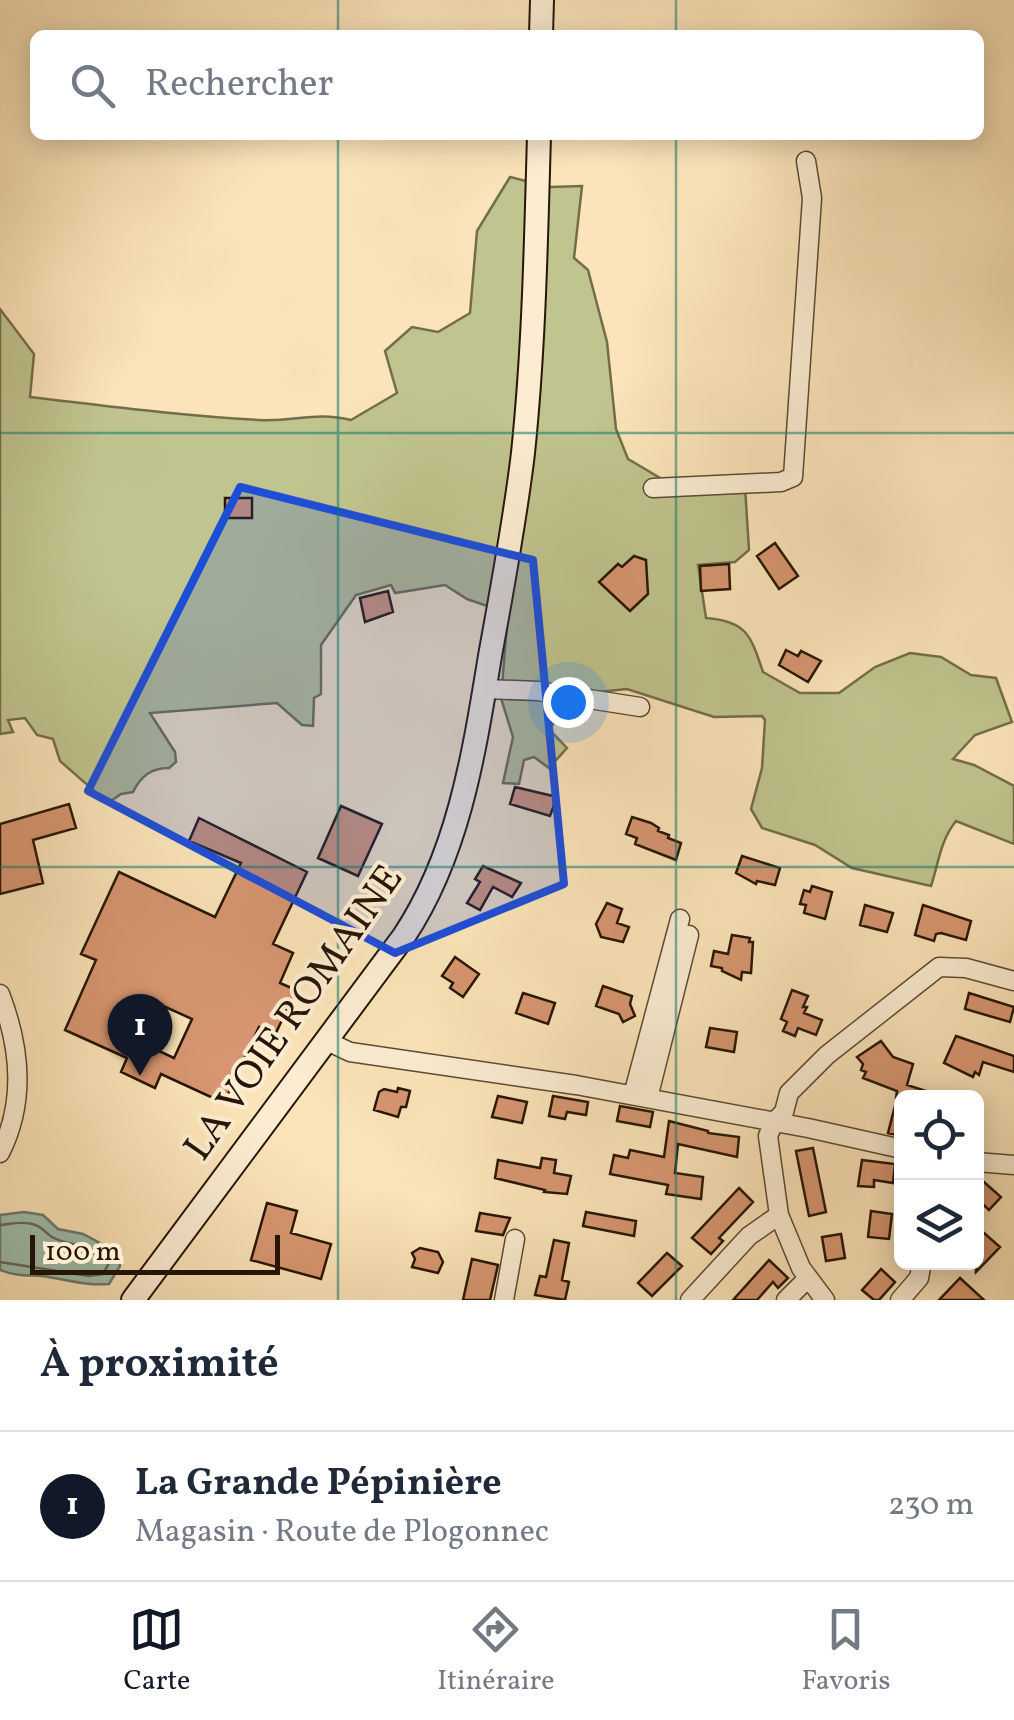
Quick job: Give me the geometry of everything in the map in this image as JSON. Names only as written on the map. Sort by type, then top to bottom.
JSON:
[{"type":"street","points":[[541,30],[542,0]]},
{"type":"street","name":"LA VOIE ROMAINE","points":[[133,1300],[404,936],[437,878],[464,792],[516,502],[526,419],[538,140]]},
{"type":"street","points":[[654,488],[782,482],[793,477],[812,198],[806,161]]},
{"type":"street","points":[[485,689],[524,690],[640,707]]},
{"type":"street","points":[[640,1096],[684,927]]},
{"type":"street","points":[[825,1300],[807,1278],[779,1215],[768,1136],[784,1112],[791,1089],[812,1067],[939,968],[966,968],[1014,981]]},
{"type":"street","points":[[0,994],[14,1038],[18,1080],[16,1114],[0,1153]]},
{"type":"street","points":[[327,1041],[350,1052],[640,1096],[894,1147]]},
{"type":"street","points":[[984,1163],[1014,1165]]},
{"type":"street","points":[[690,1300],[749,1236],[779,1215]]},
{"type":"street","points":[[504,1300],[516,1239]]},
{"type":"street","points":[[900,1300],[919,1278],[920,1270]]},
{"type":"street","points":[[153,1275],[154,1300]]},
{"type":"street","points":[[786,1300],[807,1278]]},
{"type":"highlighted area","points":[[240,487],[533,560],[564,884],[395,953],[88,791]]},
{"type":"green space","points":[[510,177],[550,187],[582,186],[574,258],[588,270],[607,342],[616,429],[628,459],[662,479],[745,487],[749,550],[735,562],[698,565],[706,618],[739,627],[751,640],[763,672],[800,693],[839,693],[875,667],[910,653],[941,657],[971,675],[996,678],[1012,722],[975,735],[953,759],[974,765],[1014,786],[1014,844],[956,821],[943,844],[931,886],[852,868],[815,845],[762,828],[751,809],[762,768],[762,716],[714,717],[627,689],[548,697],[565,711],[549,729],[567,748],[549,768],[534,757],[524,760],[519,784],[503,783],[513,737],[501,698],[508,613],[467,599],[445,585],[395,593],[391,585],[356,595],[321,645],[321,694],[314,698],[313,726],[302,725],[277,703],[150,713],[175,752],[176,762],[147,774],[133,792],[121,794],[108,803],[60,761],[53,739],[37,735],[25,718],[8,720],[13,732],[0,734],[0,309],[34,354],[30,397],[231,418],[327,416],[351,420],[397,393],[385,351],[412,327],[438,332],[470,313],[477,231]]},
{"type":"water","points":[[0,1215],[43,1215],[58,1229],[83,1234],[117,1252],[120,1266],[109,1284],[0,1270]]},
{"type":"building","points":[[225,498],[252,498],[252,518],[225,518]]},
{"type":"building","points":[[775,543],[798,576],[779,589],[757,556]]},
{"type":"building","points":[[634,556],[646,560],[648,594],[630,611],[599,582],[618,564],[622,567]]},
{"type":"building","points":[[729,564],[730,589],[701,591],[700,566]]},
{"type":"building","points":[[388,591],[393,612],[365,622],[360,598]]},
{"type":"building","points":[[786,650],[798,656],[801,651],[821,661],[808,682],[779,665]]},
{"type":"building","points":[[515,787],[557,797],[550,816],[510,804]]},
{"type":"building","points":[[69,804],[76,828],[33,840],[43,883],[0,894],[0,824]]},
{"type":"building","points":[[341,806],[382,824],[358,876],[318,858]]},
{"type":"building","points":[[632,817],[651,823],[668,838],[681,843],[676,860],[635,844],[637,838],[626,834]]},
{"type":"building","points":[[199,818],[307,872],[273,944],[293,953],[280,983],[296,990],[275,1035],[259,1027],[224,1103],[161,1074],[155,1088],[121,1072],[127,1058],[65,1030],[96,960],[81,954],[119,872],[215,917],[241,863],[189,841]],"holes":[[[150,1000],[192,1019],[174,1058],[131,1038]]]},
{"type":"building","points":[[742,856],[780,868],[775,885],[757,881],[756,884],[736,873]]},
{"type":"building","points":[[483,866],[521,883],[512,897],[493,887],[480,910],[467,903],[480,882],[475,879]]},
{"type":"building","points":[[812,886],[832,892],[825,919],[804,913],[806,905],[800,904],[804,890],[810,892]]},
{"type":"building","points":[[607,903],[622,909],[617,923],[629,927],[623,942],[601,937],[596,924]]},
{"type":"building","points":[[865,905],[893,913],[887,932],[860,925]]},
{"type":"building","points":[[923,905],[971,921],[966,940],[941,933],[936,934],[934,941],[915,935]]},
{"type":"building","points":[[732,935],[753,942],[751,973],[742,972],[741,980],[711,966],[714,951],[728,954]]},
{"type":"building","points":[[455,957],[479,974],[463,997],[442,976]]},
{"type":"building","points":[[603,986],[632,996],[630,1004],[635,1016],[623,1022],[619,1014],[596,1006]]},
{"type":"building","points":[[792,990],[808,996],[804,1013],[822,1020],[816,1035],[798,1028],[795,1036],[783,1031],[787,1022],[781,1019]]},
{"type":"building","points":[[523,993],[555,1003],[548,1024],[516,1013]]},
{"type":"building","points":[[969,993],[1014,1007],[1010,1022],[965,1009]]},
{"type":"building","points":[[710,1028],[737,1032],[734,1052],[706,1047]]},
{"type":"building","points":[[956,1036],[1014,1056],[1014,1072],[983,1062],[979,1075],[975,1072],[973,1077],[944,1063]]},
{"type":"building","points":[[881,1041],[893,1057],[913,1064],[907,1085],[923,1090],[894,1090],[863,1078],[866,1072],[861,1070],[863,1064],[857,1057]]},
{"type":"building","points":[[398,1088],[410,1091],[406,1107],[401,1107],[398,1117],[374,1110],[379,1092],[397,1092]]},
{"type":"building","points":[[498,1096],[527,1102],[522,1123],[492,1117]]},
{"type":"building","points":[[553,1096],[588,1102],[586,1115],[567,1112],[565,1119],[549,1116]]},
{"type":"building","points":[[620,1106],[653,1112],[650,1127],[617,1121]]},
{"type":"building","points":[[894,1110],[894,1134],[888,1133]]},
{"type":"building","points":[[669,1121],[708,1133],[739,1137],[737,1157],[678,1144],[675,1173],[703,1177],[701,1199],[666,1194],[668,1185],[610,1174],[614,1155],[628,1158],[630,1150],[664,1157]]},
{"type":"building","points":[[813,1148],[826,1212],[809,1216],[796,1151]]},
{"type":"building","points":[[542,1158],[556,1160],[554,1173],[571,1176],[567,1194],[544,1192],[495,1178],[498,1160],[540,1168]]},
{"type":"building","points":[[862,1160],[894,1164],[893,1183],[874,1180],[874,1187],[858,1186]]},
{"type":"building","points":[[984,1182],[1001,1197],[989,1210],[984,1205]]},
{"type":"building","points":[[739,1188],[753,1202],[719,1238],[723,1241],[711,1254],[692,1238]]},
{"type":"building","points":[[267,1203],[297,1211],[291,1233],[331,1244],[321,1279],[251,1260]]},
{"type":"building","points":[[871,1211],[892,1214],[889,1239],[868,1237]]},
{"type":"building","points":[[586,1212],[636,1221],[634,1236],[583,1226]]},
{"type":"building","points":[[480,1213],[510,1218],[503,1235],[476,1231]]},
{"type":"building","points":[[984,1233],[1000,1247],[984,1264]]},
{"type":"building","points":[[841,1234],[845,1258],[826,1261],[822,1237]]},
{"type":"building","points":[[554,1240],[569,1243],[562,1280],[569,1282],[565,1300],[535,1295],[540,1276],[546,1277]]},
{"type":"building","points":[[420,1248],[438,1252],[443,1262],[438,1273],[412,1267],[412,1253]]},
{"type":"building","points":[[667,1253],[682,1266],[652,1296],[638,1283]]},
{"type":"building","points":[[472,1259],[498,1265],[490,1300],[463,1300]]},
{"type":"building","points":[[769,1260],[788,1278],[778,1288],[773,1282],[757,1300],[733,1300]]},
{"type":"building","points":[[881,1269],[895,1282],[879,1300],[874,1300],[862,1290]]},
{"type":"building","points":[[960,1278],[984,1300],[939,1300]]},
{"type":"place","name":"La Grande Pépinière","points":[[140,1076]]}]
